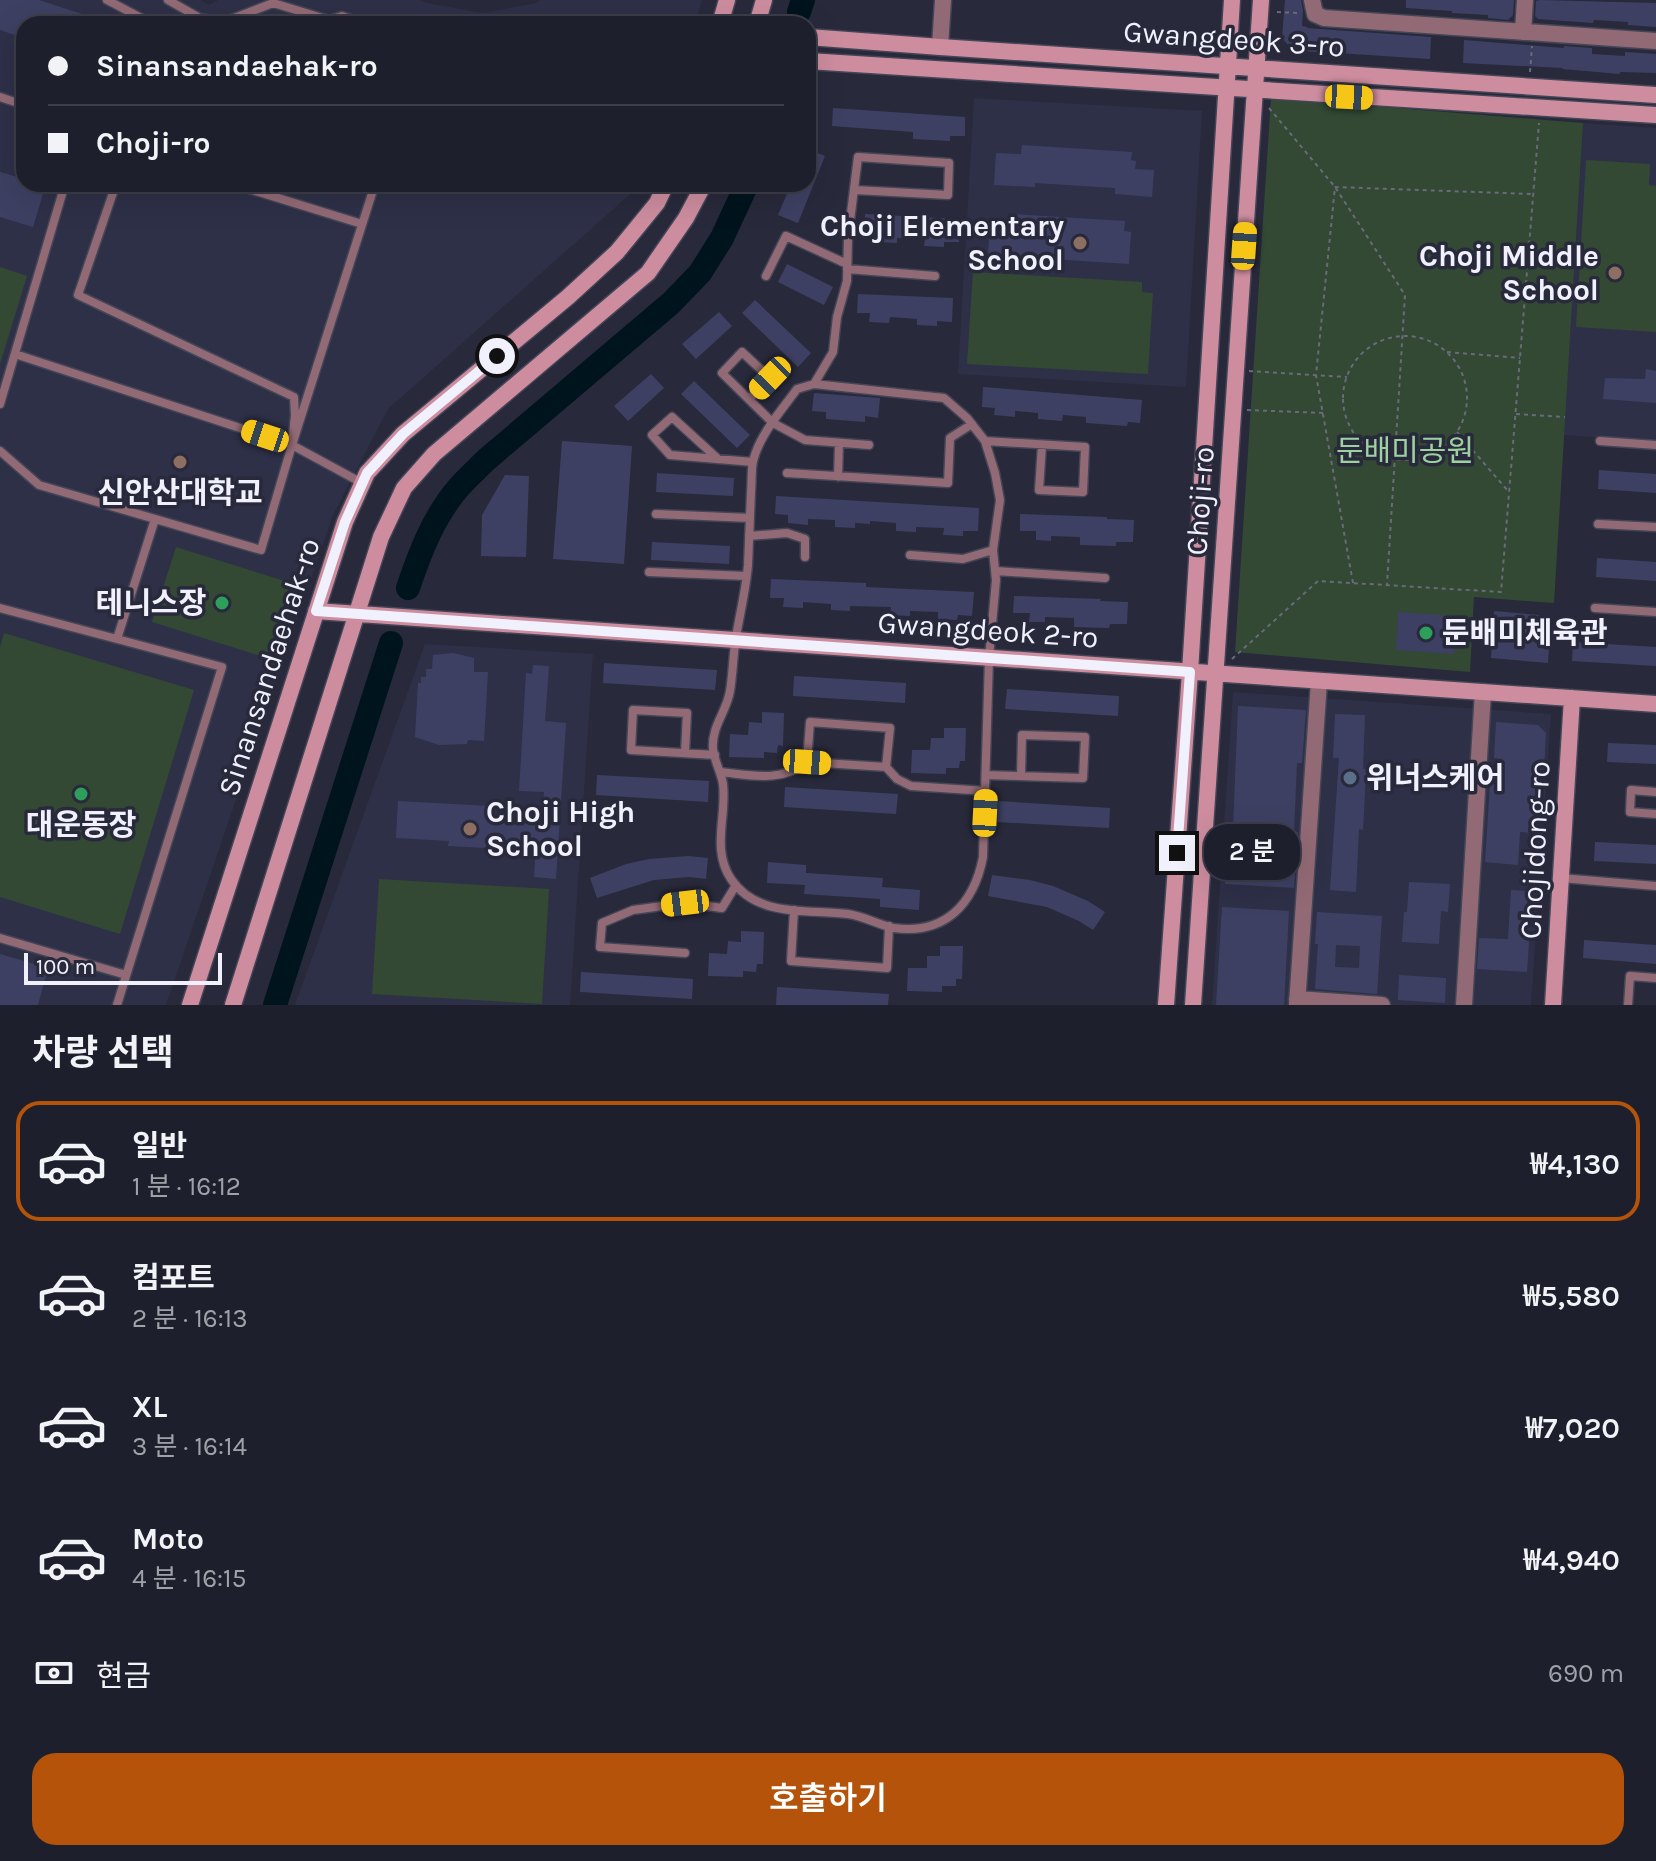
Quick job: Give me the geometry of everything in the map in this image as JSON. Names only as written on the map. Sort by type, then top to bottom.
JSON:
[{"type":"street","points":[[940,47],[943,0]]},
{"type":"street","name":"Choji-ro","points":[[1166,1005],[1232,0]]},
{"type":"street","points":[[1525,0],[1528,33]]},
{"type":"street","name":"Choji-ro","points":[[1193,1005],[1261,5]]},
{"type":"street","points":[[1314,7],[1324,18],[1656,41]]},
{"type":"street","name":"Gwangdeok 3-ro","points":[[816,38],[1656,95]]},
{"type":"street","name":"Gwangdeok 3-ro","points":[[816,62],[1656,115]]},
{"type":"street","name":"Sinansandaehak-ro","points":[[190,1005],[345,522],[367,473],[403,434],[568,297],[617,252],[657,203],[662,192]]},
{"type":"street","points":[[233,1005],[381,537],[404,488],[434,454],[648,273],[686,218],[700,192]]},
{"type":"street","name":"Gwangdeok 2-ro","points":[[316,611],[1656,704]]},
{"type":"street","points":[[1319,681],[1297,1002],[1382,1005]]},
{"type":"street","points":[[1464,1005],[1483,692]]},
{"type":"street","name":"Chojidong-ro","points":[[1553,1005],[1572,698]]},
{"type":"lane","points":[[107,0],[136,16]]},
{"type":"lane","points":[[168,0],[196,16]]},
{"type":"lane","points":[[239,16],[273,3],[316,16]]},
{"type":"lane","points":[[814,384],[833,352],[837,317],[847,281],[848,237],[858,157],[949,163],[948,195],[855,190]]},
{"type":"lane","points":[[0,404],[63,192]]},
{"type":"lane","points":[[113,192],[78,295],[294,397],[292,445]]},
{"type":"lane","points":[[259,192],[362,224]]},
{"type":"lane","points":[[0,451],[39,485],[261,550],[372,192]]},
{"type":"lane","points":[[766,276],[786,236],[847,267],[935,276]]},
{"type":"lane","points":[[749,399],[770,378],[742,352],[722,373],[773,423],[805,440],[869,445]]},
{"type":"lane","points":[[15,354],[292,445],[362,484]]},
{"type":"lane","points":[[814,384],[944,398],[985,441],[1000,500],[993,550],[996,580],[989,658],[983,857],[980,874],[961,908],[936,923],[918,928],[889,926],[852,914],[778,909],[754,900],[736,885],[726,871],[720,847],[723,786],[713,749],[719,719],[727,706],[746,576],[753,462],[762,438],[773,423],[797,389],[814,384]]},
{"type":"lane","points":[[718,459],[672,417],[652,435],[670,455],[753,462]]},
{"type":"lane","points":[[787,473],[948,483],[950,438],[972,424]]},
{"type":"lane","points":[[985,441],[1085,447],[1083,492],[1039,490],[1042,445]]},
{"type":"lane","points":[[1600,441],[1656,445]]},
{"type":"lane","points":[[838,477],[839,443]]},
{"type":"lane","points":[[656,514],[750,518]]},
{"type":"lane","points":[[117,639],[155,519]]},
{"type":"lane","points":[[1598,524],[1656,527]]},
{"type":"lane","points":[[749,536],[787,533],[805,539],[805,557]]},
{"type":"lane","points":[[910,555],[963,559],[993,550]]},
{"type":"lane","points":[[996,571],[1105,578]]},
{"type":"lane","points":[[649,572],[746,576]]},
{"type":"lane","points":[[0,608],[222,667],[117,1005]]},
{"type":"lane","points":[[1595,608],[1656,612]]},
{"type":"lane","points":[[685,753],[687,713],[633,710],[631,750],[715,755]]},
{"type":"lane","points":[[807,762],[810,722],[890,728],[886,767]]},
{"type":"lane","points":[[986,775],[1083,778],[1085,737],[1022,735],[1021,776]]},
{"type":"lane","points":[[720,772],[777,776],[797,770],[807,762],[886,767],[897,779],[911,786],[986,791]]},
{"type":"lane","points":[[1656,792],[1631,790],[1630,812],[1656,814]]},
{"type":"lane","points":[[1561,878],[1656,886]]},
{"type":"lane","points":[[685,953],[600,947],[602,923],[633,910],[685,903],[722,908],[736,885]]},
{"type":"lane","points":[[794,910],[791,961],[887,968],[889,926]]},
{"type":"lane","points":[[0,938],[126,975]]},
{"type":"lane","points":[[1628,1005],[1630,976],[1656,978]]},
{"type":"path","points":[[1261,5],[1314,7]]},
{"type":"path","points":[[1528,33],[1530,87]]},
{"type":"path","points":[[1254,91],[1335,187],[1405,295],[1387,585]]},
{"type":"path","points":[[1217,674],[1318,581],[1501,592],[1540,108]]},
{"type":"path","points":[[1335,187],[1533,194]]},
{"type":"path","points":[[1335,187],[1316,375],[1353,583]]},
{"type":"path","points":[[1403,336],[1419,337],[1445,352],[1454,360],[1464,378],[1467,399],[1463,419],[1453,437],[1437,451],[1417,458],[1395,459],[1377,453],[1360,441],[1349,425],[1343,406],[1343,386],[1350,368],[1363,352],[1379,341],[1403,336]]},
{"type":"path","points":[[1445,352],[1520,358]]},
{"type":"path","points":[[1236,370],[1347,377]]},
{"type":"path","points":[[1234,409],[1323,413]]},
{"type":"path","points":[[1515,414],[1565,417]]},
{"type":"path","points":[[1456,431],[1509,491]]},
{"type":"shaded area","name":"신안산대학교","points":[[0,0],[201,0],[209,5],[218,0],[420,0],[483,13],[540,0],[702,0],[697,16],[16,16],[16,192],[633,192],[388,409],[333,515],[166,1005],[0,1005]]},
{"type":"shaded area","name":"Choji Elementary School","points":[[974,98],[1202,111],[1186,387],[958,374]]},
{"type":"shaded area","name":"Choji Middle School","points":[[1583,123],[1656,128],[1656,441],[1564,435]]},
{"type":"shaded area","name":"Choji High School","points":[[425,644],[593,654],[570,1005],[295,1005]]},
{"type":"shaded area","points":[[1233,692],[1551,714],[1531,1005],[1212,1005]]},
{"type":"green space","name":"둔배미공원","points":[[1271,98],[1583,123],[1554,603],[1474,597],[1470,672],[1235,652]]},
{"type":"green space","points":[[1586,160],[1650,164],[1649,185],[1656,186],[1656,332],[1576,327]]},
{"type":"green space","points":[[0,267],[27,276],[0,364]]},
{"type":"green space","points":[[973,272],[1142,282],[1142,292],[1153,293],[1148,374],[967,364]]},
{"type":"green space","name":"테니스장","points":[[176,547],[291,583],[267,658],[152,622]]},
{"type":"green space","name":"대운동장","points":[[4,633],[194,690],[120,934],[0,897],[0,647]]},
{"type":"green space","points":[[379,879],[549,889],[542,1004],[372,994]]},
{"type":"building","points":[[0,0],[39,0],[85,15],[16,16],[16,35],[0,30]]},
{"type":"building","points":[[1285,0],[1301,0],[1302,26],[1307,28],[1431,37],[1430,59],[1293,50],[1282,38]]},
{"type":"building","points":[[1406,0],[1514,0],[1513,15],[1508,20],[1488,18],[1488,15],[1406,8]]},
{"type":"building","points":[[1536,1],[1656,3],[1656,27],[1628,25],[1628,22],[1538,19],[1535,16]]},
{"type":"building","points":[[1464,40],[1592,48],[1592,54],[1656,54],[1656,73],[1620,74],[1463,63]]},
{"type":"building","points":[[833,108],[965,117],[965,136],[950,136],[950,141],[913,139],[913,132],[832,126]]},
{"type":"building","points":[[1022,145],[1132,152],[1135,169],[1154,170],[1152,197],[1115,194],[1115,188],[1035,183],[1035,187],[994,185],[996,153],[1021,154]]},
{"type":"building","points":[[816,152],[825,156],[816,178]]},
{"type":"building","points":[[0,172],[16,177],[16,192],[44,192],[33,227],[0,217]]},
{"type":"building","points":[[788,192],[810,192],[798,223],[778,215]]},
{"type":"building","points":[[865,214],[960,219],[959,242],[944,242],[944,247],[924,246],[925,239],[897,238],[897,243],[877,242],[877,234],[864,233]]},
{"type":"building","points":[[1013,214],[1125,221],[1124,231],[1131,232],[1129,264],[988,255],[990,221],[1013,223]]},
{"type":"building","points":[[787,264],[833,287],[824,305],[778,282]]},
{"type":"building","points":[[858,294],[953,298],[952,322],[937,321],[937,326],[917,325],[917,319],[890,317],[889,323],[869,322],[870,313],[857,313]]},
{"type":"building","points":[[755,300],[811,353],[798,367],[742,313]]},
{"type":"building","points":[[719,312],[732,326],[696,359],[682,344]]},
{"type":"building","name":"Choji Middle School","points":[[1646,369],[1656,371],[1656,403],[1603,399],[1605,378],[1645,379]]},
{"type":"building","points":[[651,374],[664,388],[628,421],[614,406]]},
{"type":"building","points":[[694,381],[750,435],[737,448],[681,394]]},
{"type":"building","points":[[983,387],[1142,400],[1140,423],[1128,422],[1127,426],[1086,423],[1086,417],[1063,415],[1062,421],[1038,419],[1038,413],[1015,411],[1015,417],[994,415],[995,408],[982,407]]},
{"type":"building","points":[[814,393],[880,398],[878,418],[865,416],[865,422],[826,419],[826,412],[812,411]]},
{"type":"building","points":[[562,441],[632,446],[624,564],[553,559]]},
{"type":"building","points":[[1599,470],[1656,474],[1656,493],[1598,489]]},
{"type":"building","points":[[657,473],[734,478],[733,496],[656,492]]},
{"type":"building","points":[[505,475],[529,476],[526,557],[481,556],[482,515]]},
{"type":"building","points":[[776,496],[979,508],[978,531],[963,531],[963,536],[943,535],[944,528],[916,527],[916,532],[896,531],[896,523],[870,521],[870,524],[855,523],[855,528],[835,527],[835,520],[808,519],[808,525],[788,523],[788,515],[775,514]]},
{"type":"building","points":[[1020,514],[1134,520],[1133,542],[1116,542],[1116,546],[1080,545],[1080,537],[1051,536],[1051,541],[1036,540],[1036,531],[1020,531]]},
{"type":"building","points":[[652,542],[730,546],[729,564],[651,560]]},
{"type":"building","points":[[1597,558],[1656,562],[1656,581],[1596,577]]},
{"type":"building","points":[[771,579],[974,592],[972,616],[958,615],[957,620],[938,619],[938,612],[910,611],[910,616],[890,615],[891,607],[850,606],[850,611],[831,610],[831,604],[803,602],[803,608],[783,607],[784,598],[770,598]]},
{"type":"building","points":[[1014,596],[1128,602],[1127,624],[1110,624],[1109,628],[1074,627],[1074,618],[1045,617],[1045,622],[1029,622],[1030,613],[1013,613]]},
{"type":"building","points":[[1494,611],[1551,616],[1548,663],[1491,658]]},
{"type":"building","name":"둔배미체육관","points":[[1398,612],[1456,616],[1454,654],[1396,650]]},
{"type":"building","points":[[1573,642],[1656,647],[1656,666],[1572,661]]},
{"type":"building","name":"Choji High School","points":[[453,653],[474,658],[474,672],[488,672],[484,741],[468,740],[467,744],[439,745],[415,737],[418,683],[421,683],[421,677],[426,677],[426,669],[432,669],[433,655]]},
{"type":"building","points":[[604,663],[717,670],[715,690],[603,683]]},
{"type":"building","name":"Choji High School","points":[[533,665],[549,666],[545,721],[566,723],[556,879],[534,877],[536,847],[487,844],[487,848],[448,846],[449,841],[396,838],[398,801],[489,806],[488,822],[524,825],[524,817],[542,818],[544,792],[519,791],[526,673],[532,674]]},
{"type":"building","points":[[794,676],[906,683],[905,703],[793,696]]},
{"type":"building","points":[[1007,689],[1119,696],[1118,716],[1005,709]]},
{"type":"building","points":[[1238,706],[1306,710],[1302,763],[1297,763],[1294,832],[1298,832],[1294,888],[1225,884],[1229,828],[1233,828]],"holes":[[[1250,825],[1278,826],[1277,848],[1248,846]]]},
{"type":"building","points":[[762,712],[784,713],[783,746],[778,745],[777,753],[764,752],[764,758],[729,757],[730,734],[748,735],[749,722],[762,723]]},
{"type":"building","points":[[1335,714],[1365,715],[1365,793],[1363,830],[1359,829],[1356,892],[1330,890],[1339,758],[1333,758]]},
{"type":"building","points":[[1496,722],[1538,725],[1546,733],[1537,833],[1520,832],[1518,865],[1485,862],[1490,784],[1501,784],[1502,759],[1494,758]]},
{"type":"building","points":[[944,728],[966,728],[965,761],[960,761],[959,768],[946,768],[946,774],[911,773],[912,750],[930,750],[931,738],[944,738]]},
{"type":"building","points":[[1608,743],[1656,745],[1656,764],[1607,762]]},
{"type":"building","points":[[597,775],[709,781],[708,802],[596,795]]},
{"type":"building","points":[[785,787],[898,794],[896,814],[784,807]]},
{"type":"building","points":[[998,801],[1110,808],[1109,828],[997,822]]},
{"type":"building","points":[[1595,842],[1656,845],[1656,864],[1594,861]]},
{"type":"building","points":[[688,856],[708,858],[706,879],[654,880],[597,898],[590,878],[626,864]]},
{"type":"building","points":[[768,862],[806,865],[806,873],[883,878],[882,887],[920,890],[919,910],[880,907],[880,899],[804,894],[805,885],[767,883]]},
{"type":"building","points":[[992,875],[1053,886],[1105,912],[1093,930],[1047,907],[988,896]]},
{"type":"building","points":[[1409,882],[1450,884],[1448,912],[1441,911],[1439,944],[1402,942]]},
{"type":"building","points":[[1511,890],[1528,891],[1527,972],[1477,969],[1479,938],[1508,939]]},
{"type":"building","points":[[1222,907],[1289,911],[1284,1005],[1216,1005]]},
{"type":"building","points":[[1317,912],[1382,916],[1377,994],[1315,989],[1318,944],[1315,944]],"holes":[[[1336,945],[1360,946],[1359,968],[1335,967]]]},
{"type":"building","points":[[741,931],[764,932],[763,964],[757,964],[756,972],[743,971],[743,977],[708,976],[709,953],[727,954],[728,941],[741,942]]},
{"type":"building","points":[[1584,940],[1656,945],[1656,964],[1583,958]]},
{"type":"building","points":[[940,946],[963,946],[962,979],[956,979],[956,986],[942,986],[942,992],[907,991],[908,968],[927,968],[927,956],[940,956]]},
{"type":"building","points":[[0,954],[48,968],[38,1005],[0,1005]]},
{"type":"building","points":[[581,972],[693,979],[692,999],[580,992]]},
{"type":"building","points":[[1399,975],[1446,978],[1445,1003],[1398,1000]]},
{"type":"building","points":[[777,987],[889,994],[888,1005],[776,1005]]},
{"type":"waterway","points":[[799,12],[803,0]]},
{"type":"waterway","points":[[408,588],[429,535],[459,487],[486,460],[671,303],[700,273],[722,238],[743,192]]},
{"type":"waterway","points":[[275,1005],[391,643]]},
{"type":"place","name":"Choji Elementary School","points":[[1080,243]]},
{"type":"place","name":"Choji Middle School","points":[[1615,273]]},
{"type":"place","name":"신안산대학교","points":[[180,462]]},
{"type":"place","name":"테니스장","points":[[222,603]]},
{"type":"place","name":"둔배미체육관","points":[[1426,633]]},
{"type":"place","name":"위너스케어","points":[[1350,778]]},
{"type":"place","name":"대운동장","points":[[81,794]]},
{"type":"place","name":"Choji High School","points":[[470,829]]},
{"type":"route","points":[[497,356],[403,434],[367,473],[345,522],[316,611],[1190,672],[1177,853]]}]
